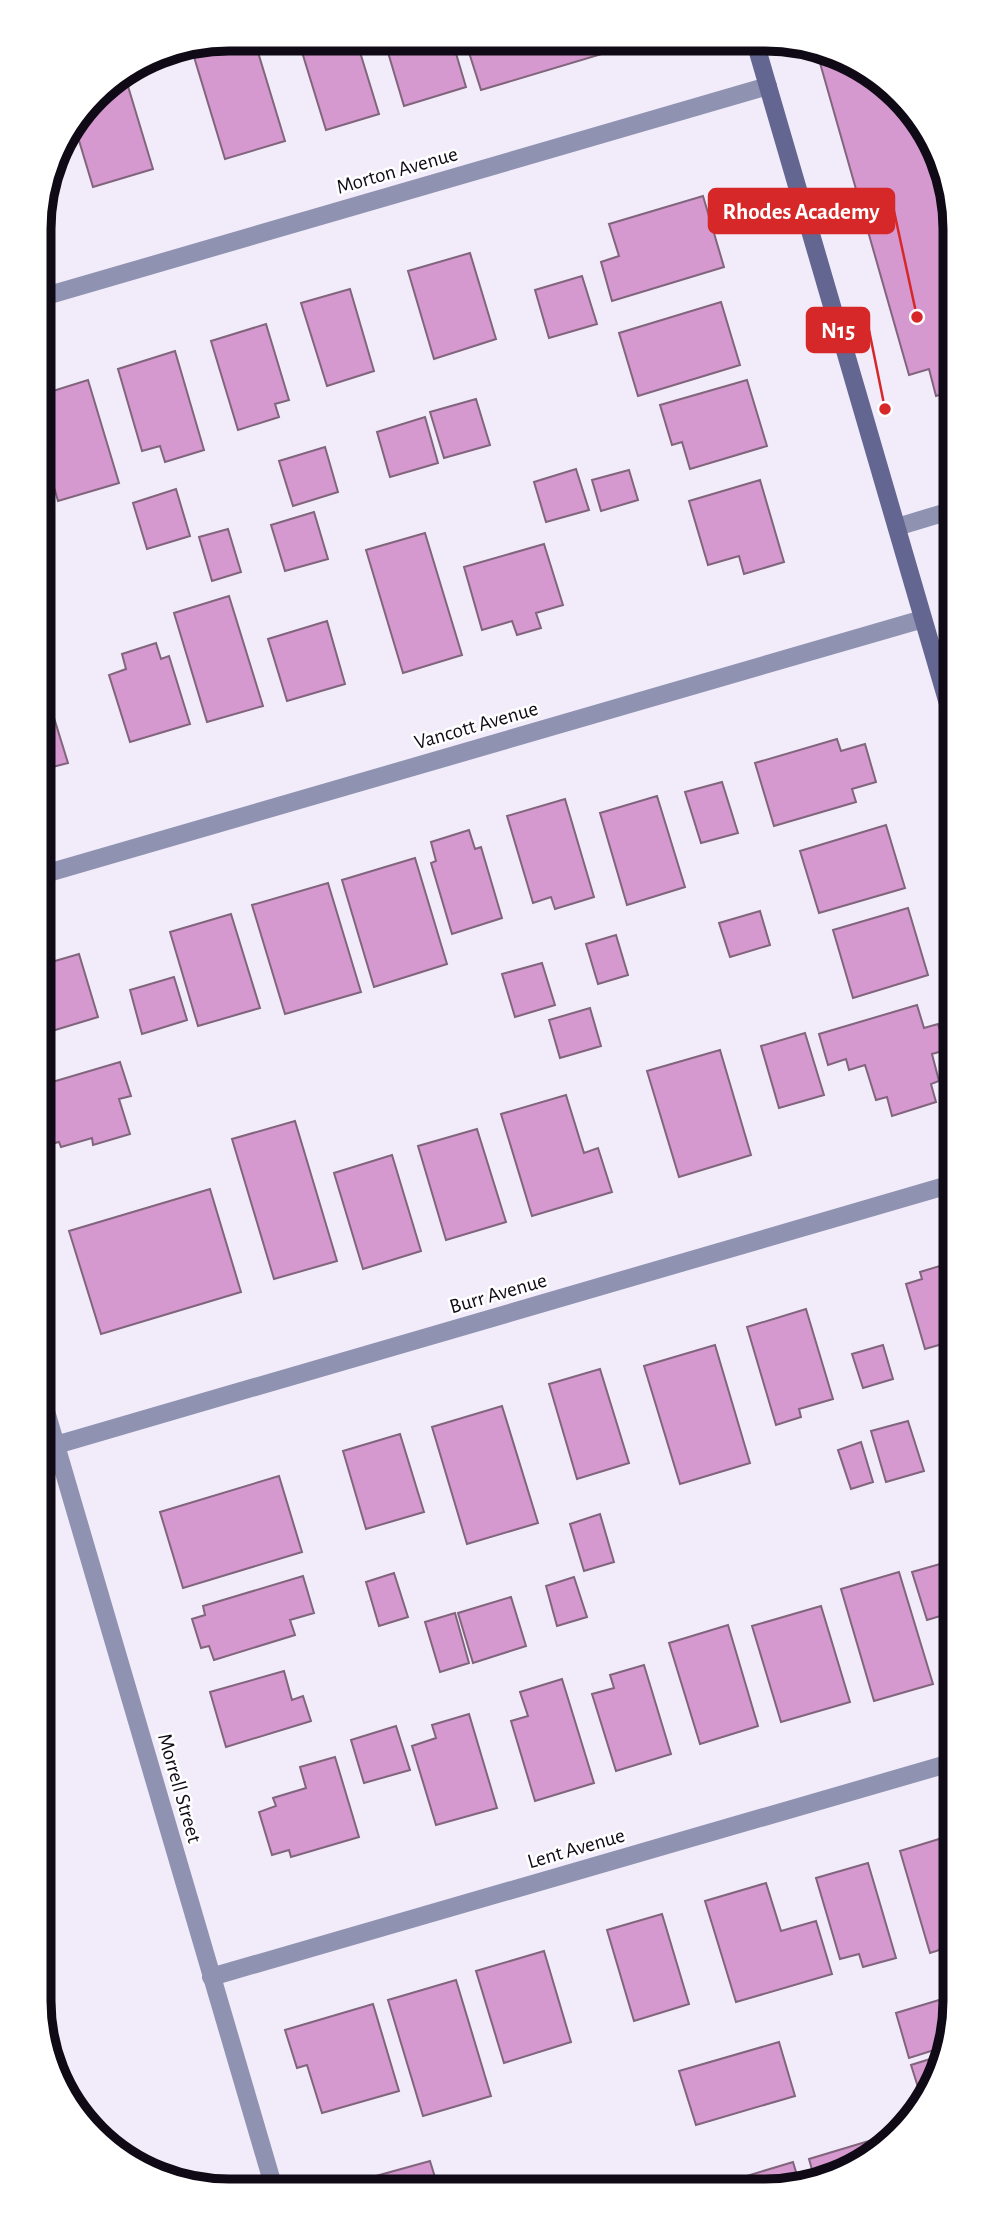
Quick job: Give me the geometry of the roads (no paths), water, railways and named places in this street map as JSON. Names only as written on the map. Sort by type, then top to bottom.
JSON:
[{"type":"main road","points":[[758,51],[943,687]]},
{"type":"street","name":"Morton Avenue","points":[[51,295],[768,86]]},
{"type":"street","points":[[897,527],[943,514]]},
{"type":"street","name":"Vancott Avenue","points":[[51,872],[923,619]]},
{"type":"street","name":"Burr Avenue","points":[[56,1445],[943,1187]]},
{"type":"street","name":"Morrell Street","points":[[51,1428],[271,2179]]},
{"type":"street","name":"Lent Avenue","points":[[211,1977],[943,1765]]},
{"type":"place","name":"Rhodes Academy","points":[[917,317]]},
{"type":"place","name":"N15","points":[[885,409]]}]
